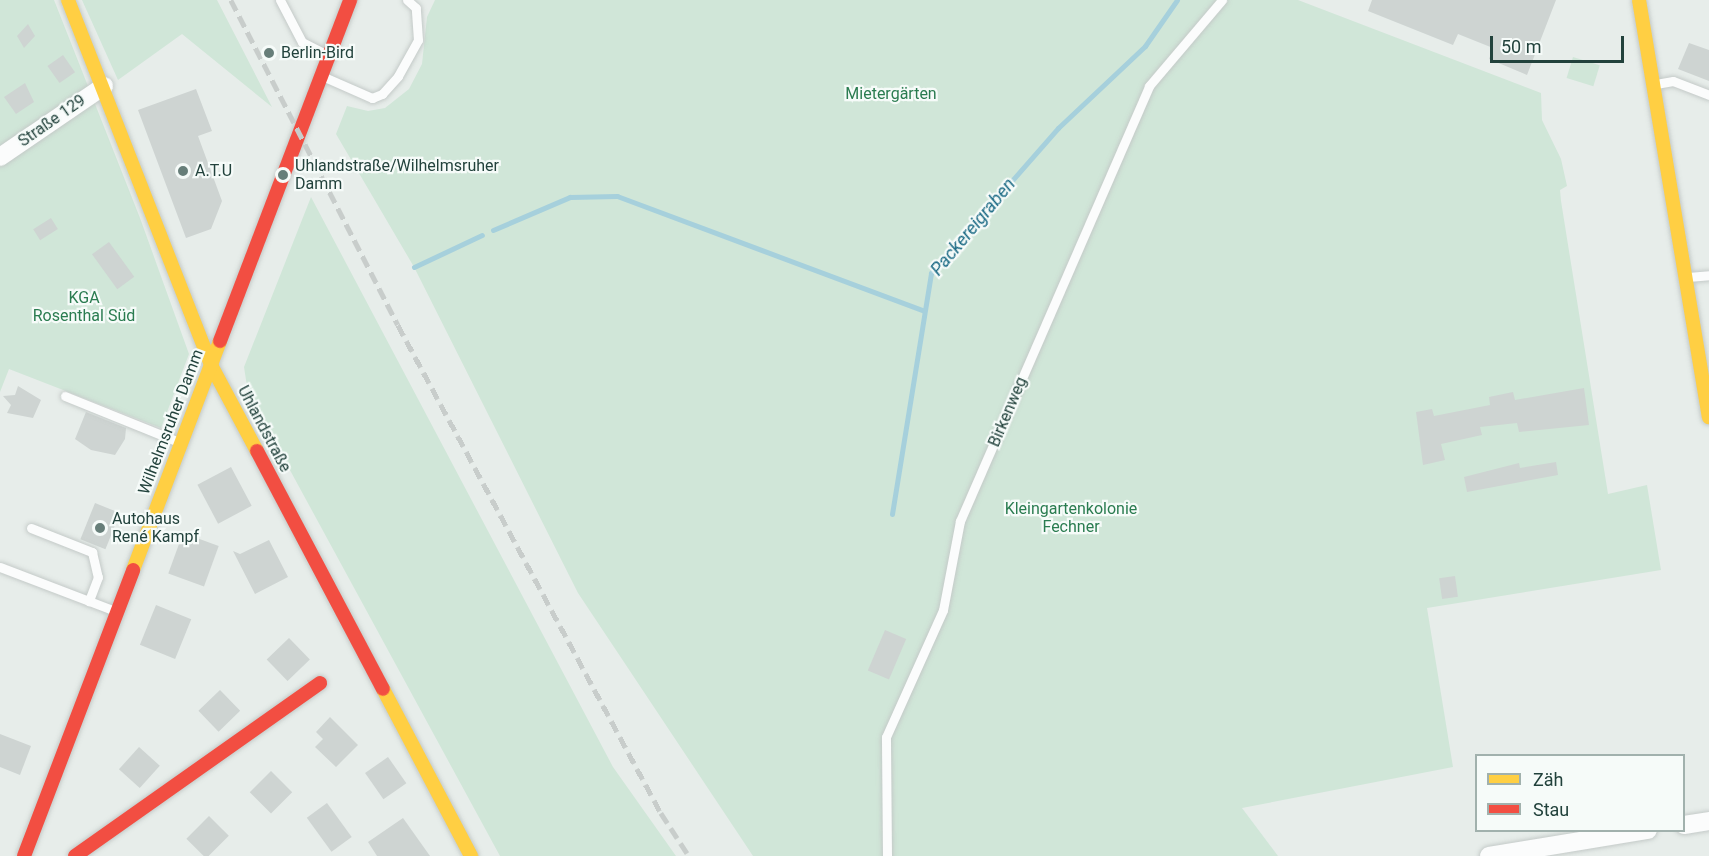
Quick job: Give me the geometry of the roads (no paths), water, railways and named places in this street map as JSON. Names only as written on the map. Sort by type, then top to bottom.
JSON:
[{"type":"street","name":"Uhlandstraße","points":[[68,0],[104,86],[211,365],[471,856]]},
{"type":"street","name":"Wilhelmsruher Damm","points":[[24,856],[350,0]]},
{"type":"street","points":[[1639,0],[1688,278],[1709,417]]},
{"type":"street","name":"Straße 129","points":[[0,157],[104,86]]},
{"type":"street","points":[[75,856],[320,683]]},
{"type":"street","points":[[1685,825],[1709,821]]},
{"type":"street","points":[[1489,856],[1593,847],[1645,832]]},
{"type":"lane","points":[[280,0],[302,42],[329,56]]},
{"type":"lane","points":[[321,76],[372,98],[382,94],[398,76],[418,40],[416,8],[407,0]]},
{"type":"lane","name":"Birkenweg","points":[[887,856],[886,737],[943,610],[960,521],[1149,86],[1222,0]]},
{"type":"lane","points":[[1653,85],[1673,81],[1709,95]]},
{"type":"lane","points":[[1688,278],[1709,275]]},
{"type":"lane","points":[[65,396],[181,443]]},
{"type":"lane","points":[[31,528],[92,552],[98,576],[89,602]]},
{"type":"lane","points":[[0,567],[116,612]]},
{"type":"waterway","name":"Packereigraben","points":[[892,514],[931,273],[1058,128],[1145,46],[1177,0]]},
{"type":"waterway","points":[[493,230],[570,197],[617,196],[922,310]]},
{"type":"waterway","points":[[414,267],[482,235]]},
{"type":"railway","points":[[231,0],[398,325],[661,813],[689,856]]},
{"type":"place","name":"Berlin-Bird","points":[[269,53]]},
{"type":"place","name":"A.T.U","points":[[183,171]]},
{"type":"place","name":"Uhlandstraße/Wilhelmsruher Damm","points":[[283,175]]},
{"type":"place","name":"Autohaus René Kampf","points":[[100,528]]},
{"type":"park label","name":"Mietergärten","points":[[891,94]]},
{"type":"park label","name":"KGA Rosenthal Süd","points":[[84,307]]},
{"type":"park label","name":"Kleingartenkolonie Fechner","points":[[1071,518]]}]
